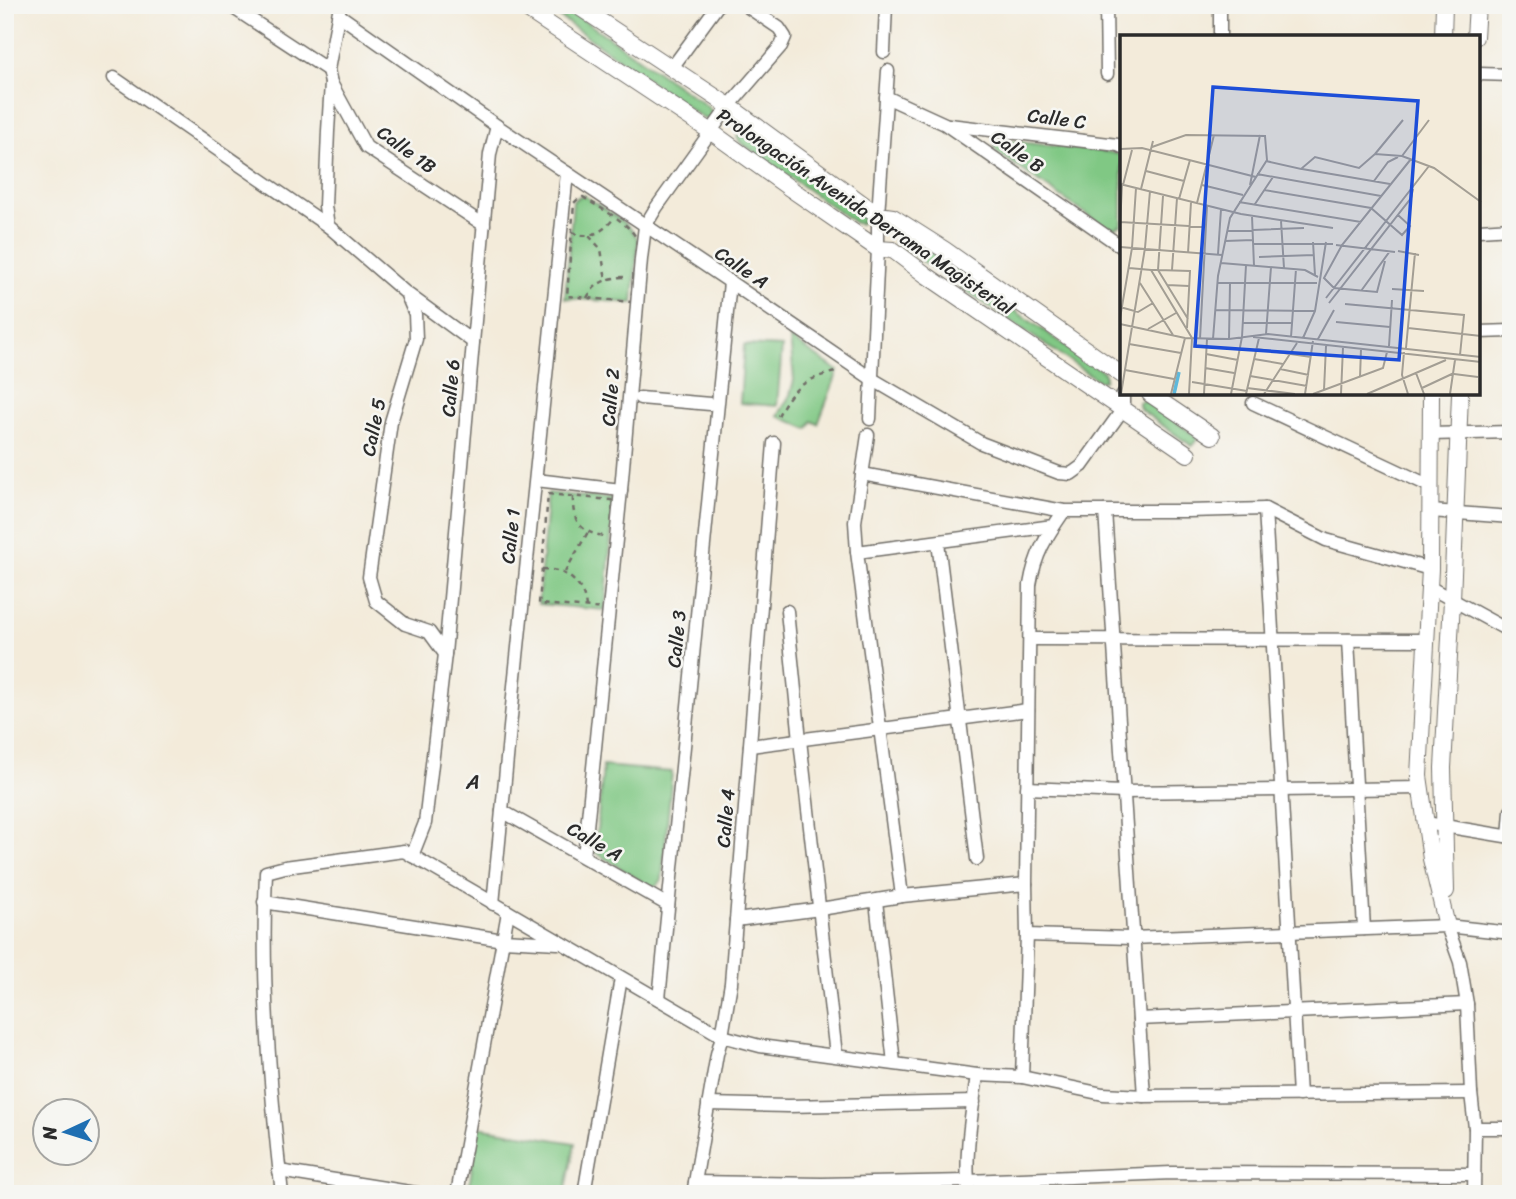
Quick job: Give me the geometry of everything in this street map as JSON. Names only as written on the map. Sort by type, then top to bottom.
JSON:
[{"type":"street","points":[[229,5],[329,76]]},
{"type":"street","name":"Prolongación Avenida Derrama Magisterial","points":[[520,5],[710,131],[878,248],[893,250],[926,275],[1123,402],[1188,454]]},
{"type":"street","name":"Prolongación Avenida Derrama Magisterial","points":[[576,5],[729,106],[878,215],[893,217],[945,250],[1120,374]]},
{"type":"street","points":[[671,69],[718,5]]},
{"type":"street","name":"Calle 2","points":[[584,857],[645,226],[710,131],[781,46],[785,37],[779,28],[745,5]]},
{"type":"street","points":[[884,52],[886,5]]},
{"type":"street","points":[[1105,5],[1107,74]]},
{"type":"street","points":[[1220,5],[1220,35]]},
{"type":"street","points":[[1443,35],[1444,5]]},
{"type":"street","points":[[1475,35],[1477,5]]},
{"type":"street","points":[[328,226],[326,206],[329,76],[340,10]]},
{"type":"street","name":"Calle A","points":[[340,10],[496,126],[872,379],[981,443],[1059,473],[1071,474],[1082,466],[1123,402]]},
{"type":"street","points":[[870,419],[878,215],[888,71]]},
{"type":"street","points":[[1481,75],[1511,75]]},
{"type":"street","name":"Calle 1B","points":[[329,76],[366,147],[484,225]]},
{"type":"street","points":[[114,78],[328,226],[406,293],[473,342]]},
{"type":"street","name":"Calle B","points":[[886,97],[945,124],[1120,246]]},
{"type":"street","name":"Calle C","points":[[945,124],[1120,146]]},
{"type":"street","name":"Calle 6","points":[[445,654],[490,154],[496,126]]},
{"type":"street","name":"Calle 1","points":[[494,904],[568,173]]},
{"type":"street","points":[[1481,230],[1511,228]]},
{"type":"street","name":"Calle 3","points":[[659,999],[730,282]]},
{"type":"street","name":"Calle 5","points":[[406,293],[415,314],[416,339],[391,422],[369,577],[376,601],[405,624],[429,632],[445,654]]},
{"type":"street","points":[[1481,332],[1511,331]]},
{"type":"street","points":[[1153,396],[1212,436]]},
{"type":"street","points":[[1431,396],[1430,569],[1419,776],[1431,859],[1447,926],[1460,962],[1467,1004],[1475,1128],[1474,1194]]},
{"type":"street","points":[[1447,926],[1443,768],[1460,396]]},
{"type":"street","points":[[640,398],[710,404]]},
{"type":"street","points":[[1253,402],[1430,486]]},
{"type":"street","points":[[1431,434],[1511,432]]},
{"type":"street","points":[[868,435],[855,522],[857,552],[902,896]]},
{"type":"street","name":"Calle 4","points":[[694,1188],[731,982],[774,443]]},
{"type":"street","points":[[862,474],[1064,511],[1265,509],[1326,540],[1430,569]]},
{"type":"street","points":[[536,480],[621,490]]},
{"type":"street","points":[[1265,509],[1299,1095]]},
{"type":"street","points":[[1021,1077],[1027,935],[1030,585],[1034,564],[1042,546],[1064,511]]},
{"type":"street","points":[[1104,511],[1144,1096]]},
{"type":"street","points":[[1431,511],[1511,517]]},
{"type":"street","points":[[857,552],[1053,526]]},
{"type":"street","points":[[938,542],[977,859]]},
{"type":"street","points":[[1429,587],[1511,632]]},
{"type":"street","points":[[788,611],[836,1055]]},
{"type":"street","points":[[1030,639],[1426,640]]},
{"type":"street","points":[[1348,639],[1364,929]]},
{"type":"street","points":[[412,856],[425,823],[445,654]]},
{"type":"street","points":[[750,746],[1028,710]]},
{"type":"street","points":[[1027,788],[1124,792],[1421,788]]},
{"type":"street","name":"Calle A","points":[[502,811],[668,905]]},
{"type":"street","points":[[1426,823],[1510,837],[1511,811]]},
{"type":"street","points":[[282,1194],[271,1094],[266,999],[265,872],[404,851],[722,1036],[760,1046],[976,1075],[1021,1077],[1104,1094],[1144,1096],[1471,1093]]},
{"type":"street","points":[[736,920],[902,896],[1026,884]]},
{"type":"street","points":[[264,901],[503,940],[562,944]]},
{"type":"street","points":[[876,901],[894,1063]]},
{"type":"street","points":[[457,1194],[508,912]]},
{"type":"street","points":[[1027,935],[1133,938],[1447,926],[1511,933]]},
{"type":"street","points":[[584,1194],[621,978]]},
{"type":"street","points":[[1139,1019],[1467,1004]]},
{"type":"street","points":[[968,1187],[976,1075]]},
{"type":"street","points":[[708,1104],[974,1102]]},
{"type":"street","points":[[1475,1128],[1511,1128]]},
{"type":"street","points":[[279,1171],[422,1194]]},
{"type":"street","points":[[694,1188],[968,1187],[1172,1173],[1474,1174]]},
{"type":"path","points":[[583,197],[634,234],[637,240],[631,302],[567,296],[572,232],[575,203],[583,197]]},
{"type":"path","points":[[572,232],[589,236],[603,230],[614,218]]},
{"type":"path","points":[[589,236],[601,249],[606,280]]},
{"type":"path","points":[[587,298],[594,287],[606,280],[633,277]]},
{"type":"path","points":[[778,416],[796,389],[819,376],[838,371]]},
{"type":"path","points":[[548,494],[573,496],[613,502],[605,609],[539,604],[548,494]]},
{"type":"path","points":[[573,496],[577,522],[588,532],[610,537]]},
{"type":"path","points":[[564,573],[588,532]]},
{"type":"path","points":[[542,569],[551,569],[571,577],[579,586],[586,608]]},
{"type":"green space","points":[[565,7],[707,106],[712,112],[709,119],[704,119],[558,16]]},
{"type":"green space","points":[[742,133],[861,212],[865,218],[860,224],[855,223],[740,142],[737,136]]},
{"type":"green space","points":[[1001,140],[1120,155],[1120,226],[1109,230],[998,153],[994,147],[995,143]]},
{"type":"green space","points":[[583,195],[622,221],[638,240],[633,303],[565,298],[573,201]]},
{"type":"green space","points":[[901,232],[1104,372],[1104,381],[1099,381],[894,242],[896,234]]},
{"type":"green space","points":[[790,338],[838,371],[818,424],[812,421],[808,429],[778,416],[790,395],[794,380]]},
{"type":"green space","points":[[744,345],[782,347],[777,406],[740,403]]},
{"type":"green space","points":[[1145,400],[1198,438],[1192,446],[1141,410],[1139,402]]},
{"type":"green space","points":[[548,493],[614,501],[605,610],[538,604]]},
{"type":"green space","points":[[603,766],[672,772],[662,879],[656,886],[649,886],[595,852]]},
{"type":"green space","points":[[478,1127],[575,1143],[565,1194],[468,1194]]},
{"type":"district","name":"A","points":[[474,782]]}]
